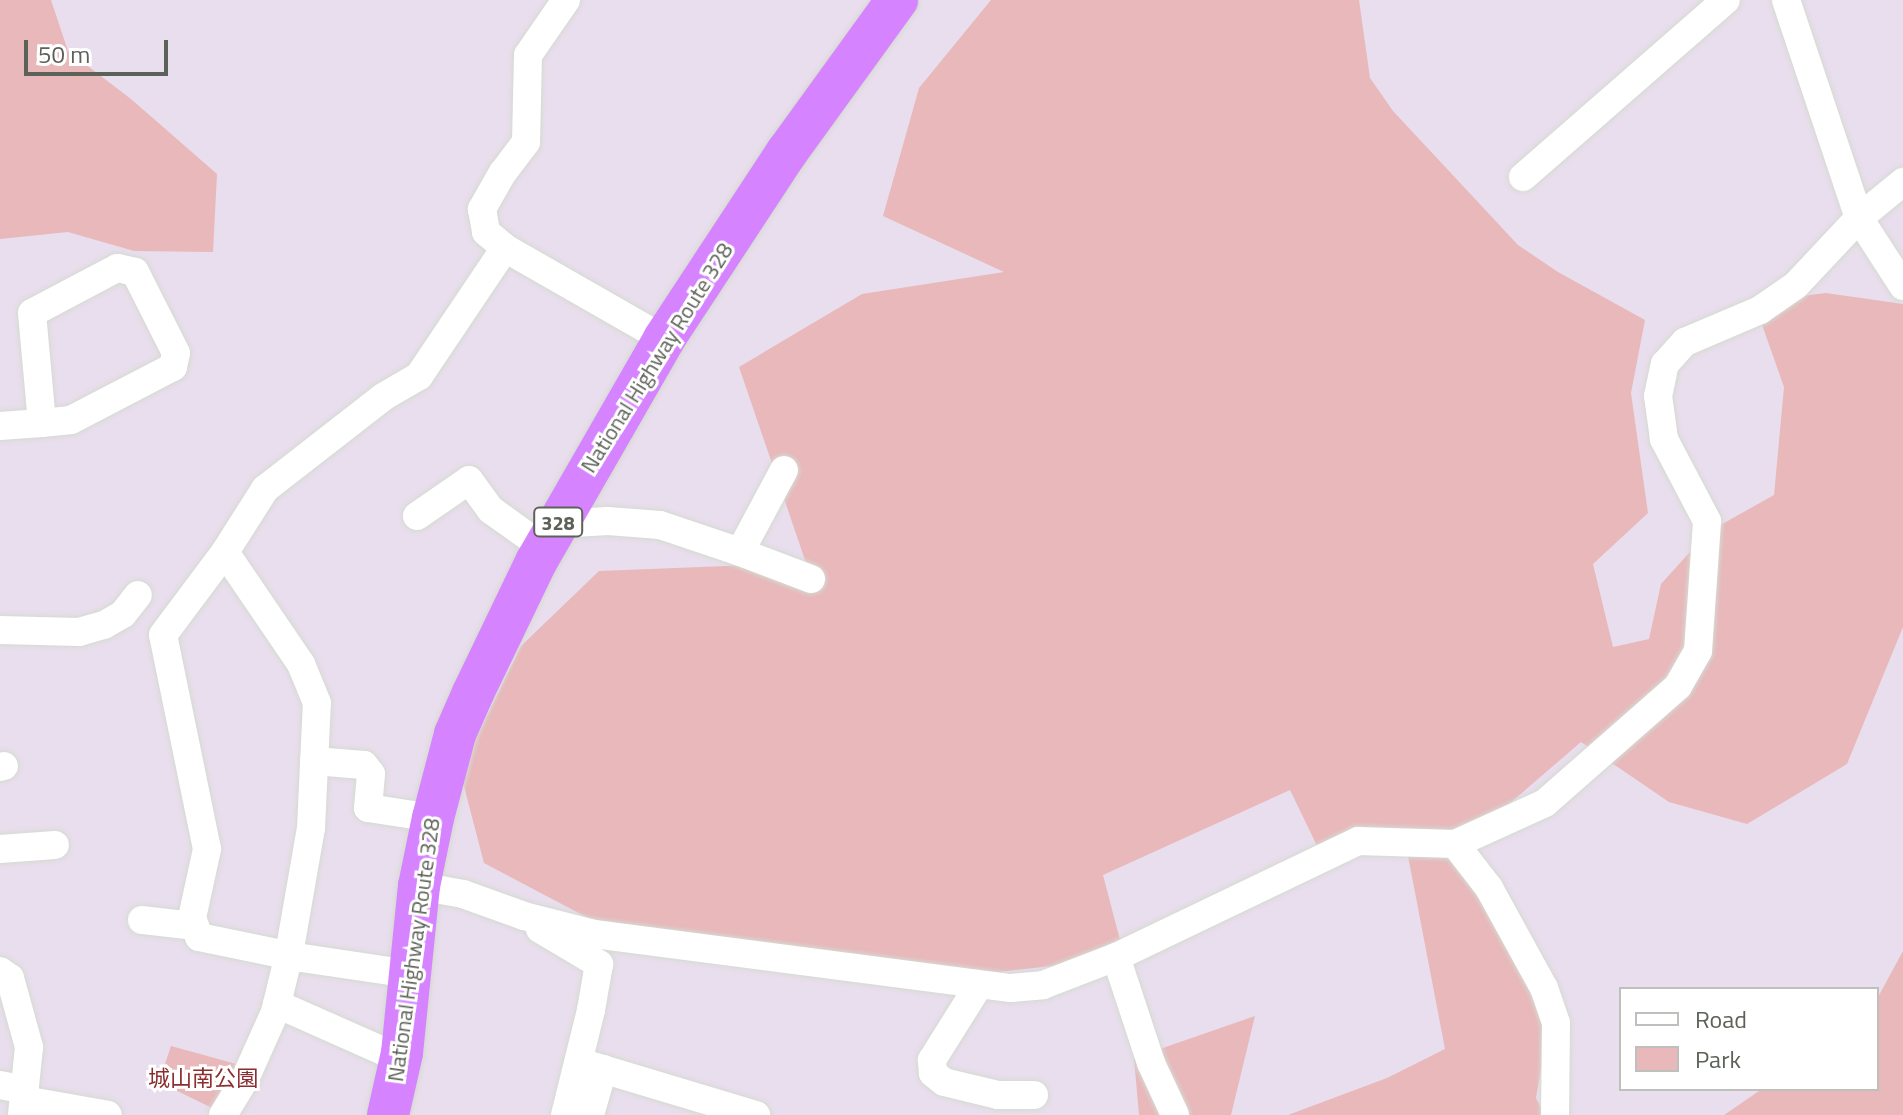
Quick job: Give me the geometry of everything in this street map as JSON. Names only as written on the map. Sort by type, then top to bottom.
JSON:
[{"type":"highway","name":"National Highway Route 328","points":[[388,1115],[401,1059],[419,886],[455,734],[550,536],[664,339],[787,152],[897,0]]},
{"type":"street","points":[[566,0],[528,55],[526,142],[503,172],[482,209],[486,232],[505,248],[664,339]]},
{"type":"street","points":[[1523,177],[1726,0]]},
{"type":"street","points":[[1786,0],[1859,218],[1903,286]]},
{"type":"street","points":[[419,886],[463,894],[524,916],[594,934],[656,944],[979,985],[1043,985],[1116,957],[1358,841],[1455,844],[1545,803],[1678,686],[1698,651],[1707,521],[1664,439],[1658,396],[1665,364],[1685,342],[1760,310],[1796,285],[1859,218],[1903,182]]},
{"type":"street","points":[[410,974],[199,937],[192,918],[207,849],[163,635],[225,552],[265,489],[383,397],[419,376],[505,248]]},
{"type":"street","points":[[0,426],[42,423],[71,420],[173,367],[176,353],[135,272],[117,268],[32,313],[42,423]]},
{"type":"street","points":[[740,552],[784,470]]},
{"type":"street","points":[[417,516],[469,480],[491,510],[550,536],[608,521],[660,525],[811,579]]},
{"type":"street","points":[[223,1115],[245,1079],[277,1004],[289,954],[311,828],[317,703],[301,664],[225,552]]},
{"type":"street","points":[[0,630],[79,632],[104,625],[123,614],[138,595]]},
{"type":"street","points":[[314,761],[364,765],[371,774],[368,808],[433,818]]},
{"type":"street","points":[[1455,844],[1489,888],[1544,988],[1556,1023],[1555,1115]]},
{"type":"street","points":[[0,849],[55,845]]},
{"type":"street","points":[[524,916],[549,936],[599,964],[590,1115]]},
{"type":"street","points":[[142,920],[195,926]]},
{"type":"street","points":[[1116,957],[1151,1063],[1175,1115]]},
{"type":"street","points":[[0,971],[10,978],[29,1047],[18,1098],[108,1115]]},
{"type":"street","points":[[979,985],[932,1060],[933,1073],[944,1082],[998,1095],[1034,1095]]},
{"type":"street","points":[[277,1004],[401,1059]]},
{"type":"street","points":[[565,1115],[591,1066]]},
{"type":"street","points":[[591,1066],[756,1115]]},
{"type":"green space","points":[[0,0],[51,0],[68,51],[131,99],[217,174],[213,252],[134,251],[68,232],[0,239]]},
{"type":"green space","points":[[991,0],[1359,0],[1370,78],[1393,111],[1518,245],[1558,272],[1645,320],[1631,393],[1648,513],[1593,564],[1613,647],[1649,639],[1661,584],[1708,532],[1774,495],[1784,387],[1754,302],[1826,293],[1903,304],[1903,627],[1847,764],[1747,824],[1669,802],[1581,742],[1451,854],[1552,1006],[1536,1098],[1545,1115],[1288,1115],[1387,1078],[1445,1049],[1408,856],[1321,854],[1290,790],[1103,875],[1120,940],[1061,965],[936,979],[590,919],[484,863],[460,771],[521,646],[599,571],[806,563],[739,367],[862,294],[1004,272],[883,216],[919,88]]},
{"type":"green space","points":[[1903,951],[1903,1115],[1724,1115],[1759,1091],[1879,1091],[1879,995]]},
{"type":"green space","points":[[1255,1016],[1231,1115],[1139,1115],[1134,1058]]},
{"type":"green space","name":"城山南公園","points":[[171,1046],[240,1065],[214,1109],[159,1082]]}]
